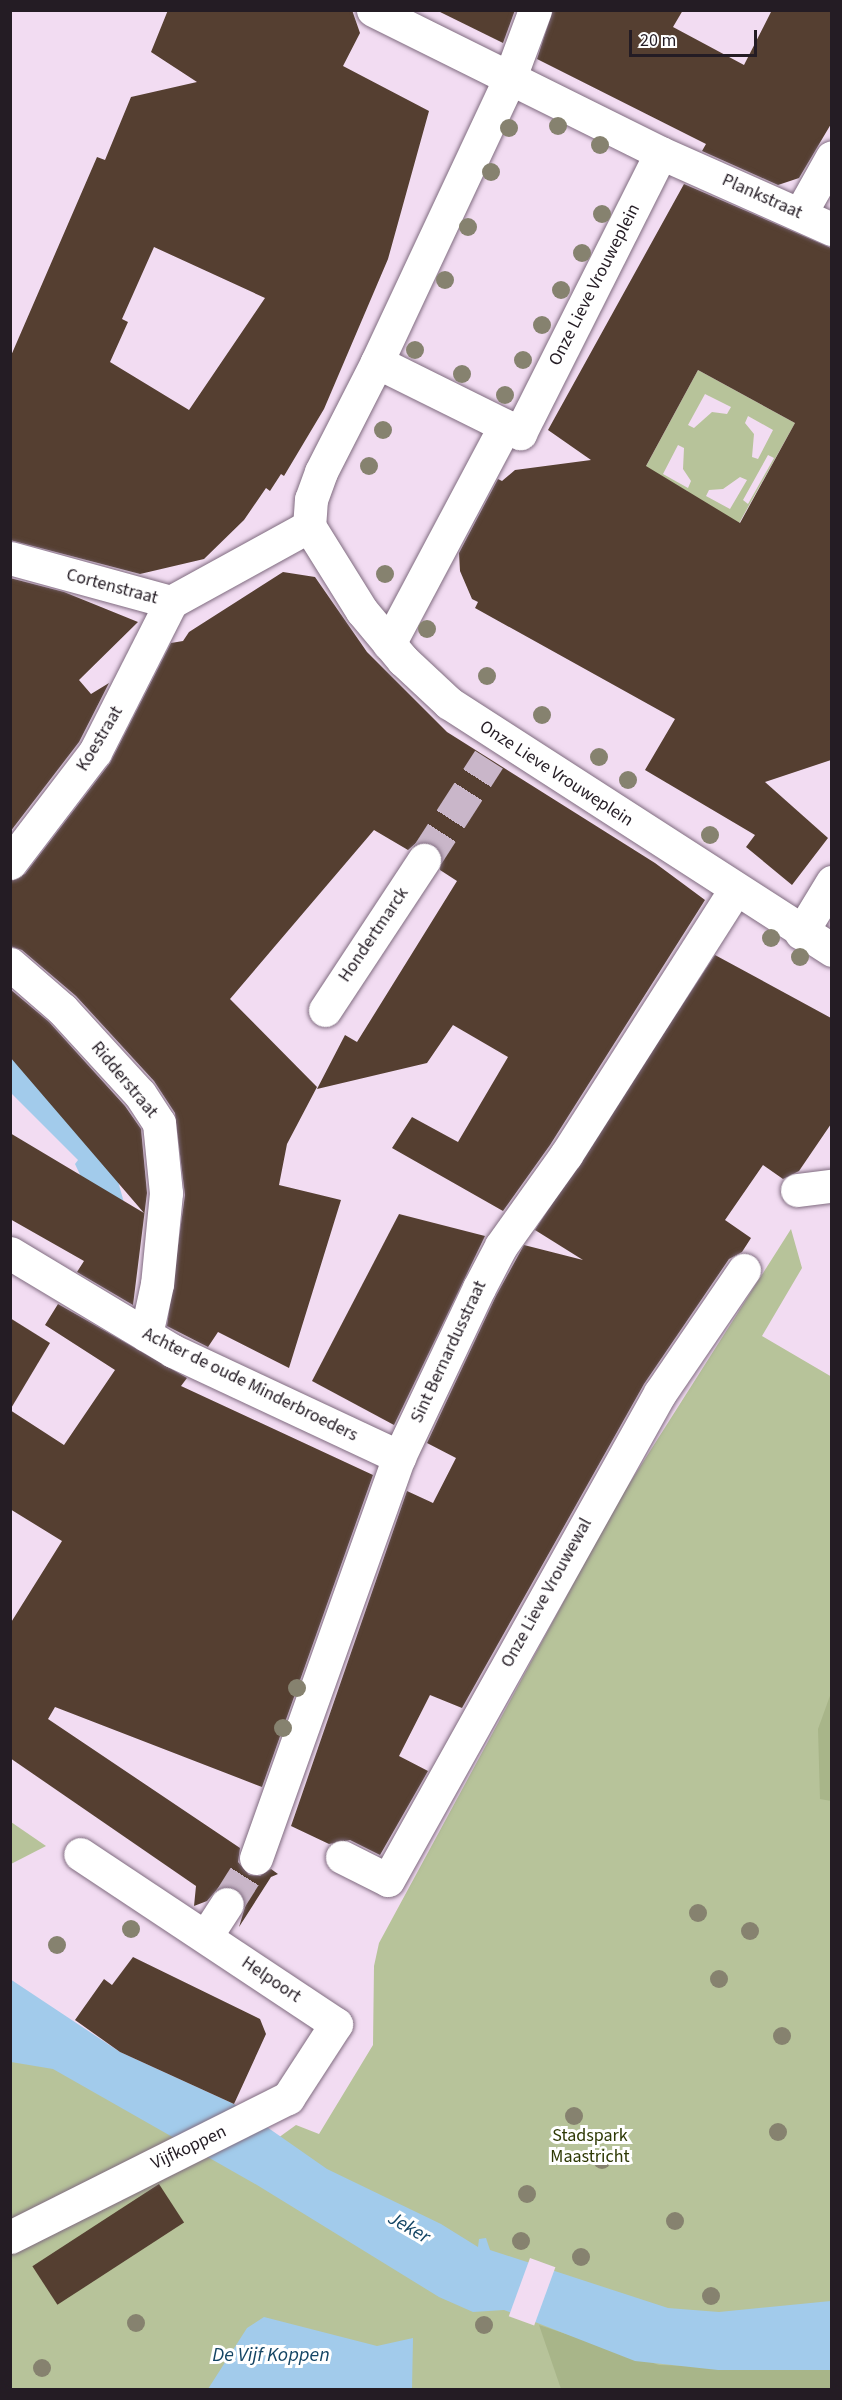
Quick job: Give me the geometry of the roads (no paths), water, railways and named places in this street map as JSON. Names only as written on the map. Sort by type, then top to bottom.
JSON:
[{"type":"street","points":[[373,10],[508,80],[662,153]]},
{"type":"street","points":[[309,526],[318,478],[377,362],[508,80],[535,10]]},
{"type":"street","name":"Plankstraat","points":[[662,153],[831,229]]},
{"type":"street","name":"Onze Lieve Vrouweplein","points":[[505,426],[520,433],[662,153]]},
{"type":"street","points":[[800,214],[831,157]]},
{"type":"street","points":[[377,362],[505,426],[389,644]]},
{"type":"street","name":"Onze Lieve Vrouweplein","points":[[309,526],[362,611],[389,644],[495,749],[831,950]]},
{"type":"street","name":"Cortenstraat","points":[[10,558],[171,602],[309,526]]},
{"type":"street","name":"Koestraat","points":[[10,863],[95,752],[171,602]]},
{"type":"street","name":"Hondertmarck","points":[[325,1010],[424,860]]},
{"type":"street","points":[[801,933],[831,882]]},
{"type":"street","name":"Sint Bernardusstraat","points":[[256,1858],[399,1457],[501,1246],[566,1155],[734,891]]},
{"type":"street","name":"Ridderstraat","points":[[10,964],[62,1009],[140,1094],[159,1123],[166,1193],[157,1284],[146,1335]]},
{"type":"street","points":[[797,1190],[831,1186]]},
{"type":"street","name":"Achter de oude Minderbroeders","points":[[10,1253],[146,1335],[399,1457]]},
{"type":"street","name":"Onze Lieve Vrouwewal","points":[[342,1857],[388,1880],[660,1393],[744,1270]]},
{"type":"street","name":"Helpoort","points":[[80,1854],[336,2024]]},
{"type":"street","points":[[206,1936],[226,1904]]},
{"type":"street","name":"Vijfkoppen","points":[[10,2237],[182,2149],[258,2117],[288,2098],[336,2024]]},
{"type":"water","points":[[10,1057],[112,1160],[134,1238],[83,1181],[75,1164],[78,1160],[11,1093]]},
{"type":"water","name":"Jeker","points":[[10,1979],[120,2052],[234,2104],[327,2169],[441,2224],[478,2247],[479,2239],[486,2238],[490,2250],[668,2308],[719,2312],[831,2301],[831,2370],[718,2370],[635,2361],[504,2310],[473,2312],[439,2297],[257,2185],[53,2069],[11,2062]]},
{"type":"water","name":"De Vijf Koppen","points":[[264,2317],[377,2346],[413,2338],[412,2389],[208,2389],[247,2328]]},
{"type":"tunnel","points":[[424,860],[489,759]]},
{"type":"tunnel","points":[[227,1904],[256,1858]]},
{"type":"park label","name":"Stadspark Maastricht","points":[[590,2147]]}]
